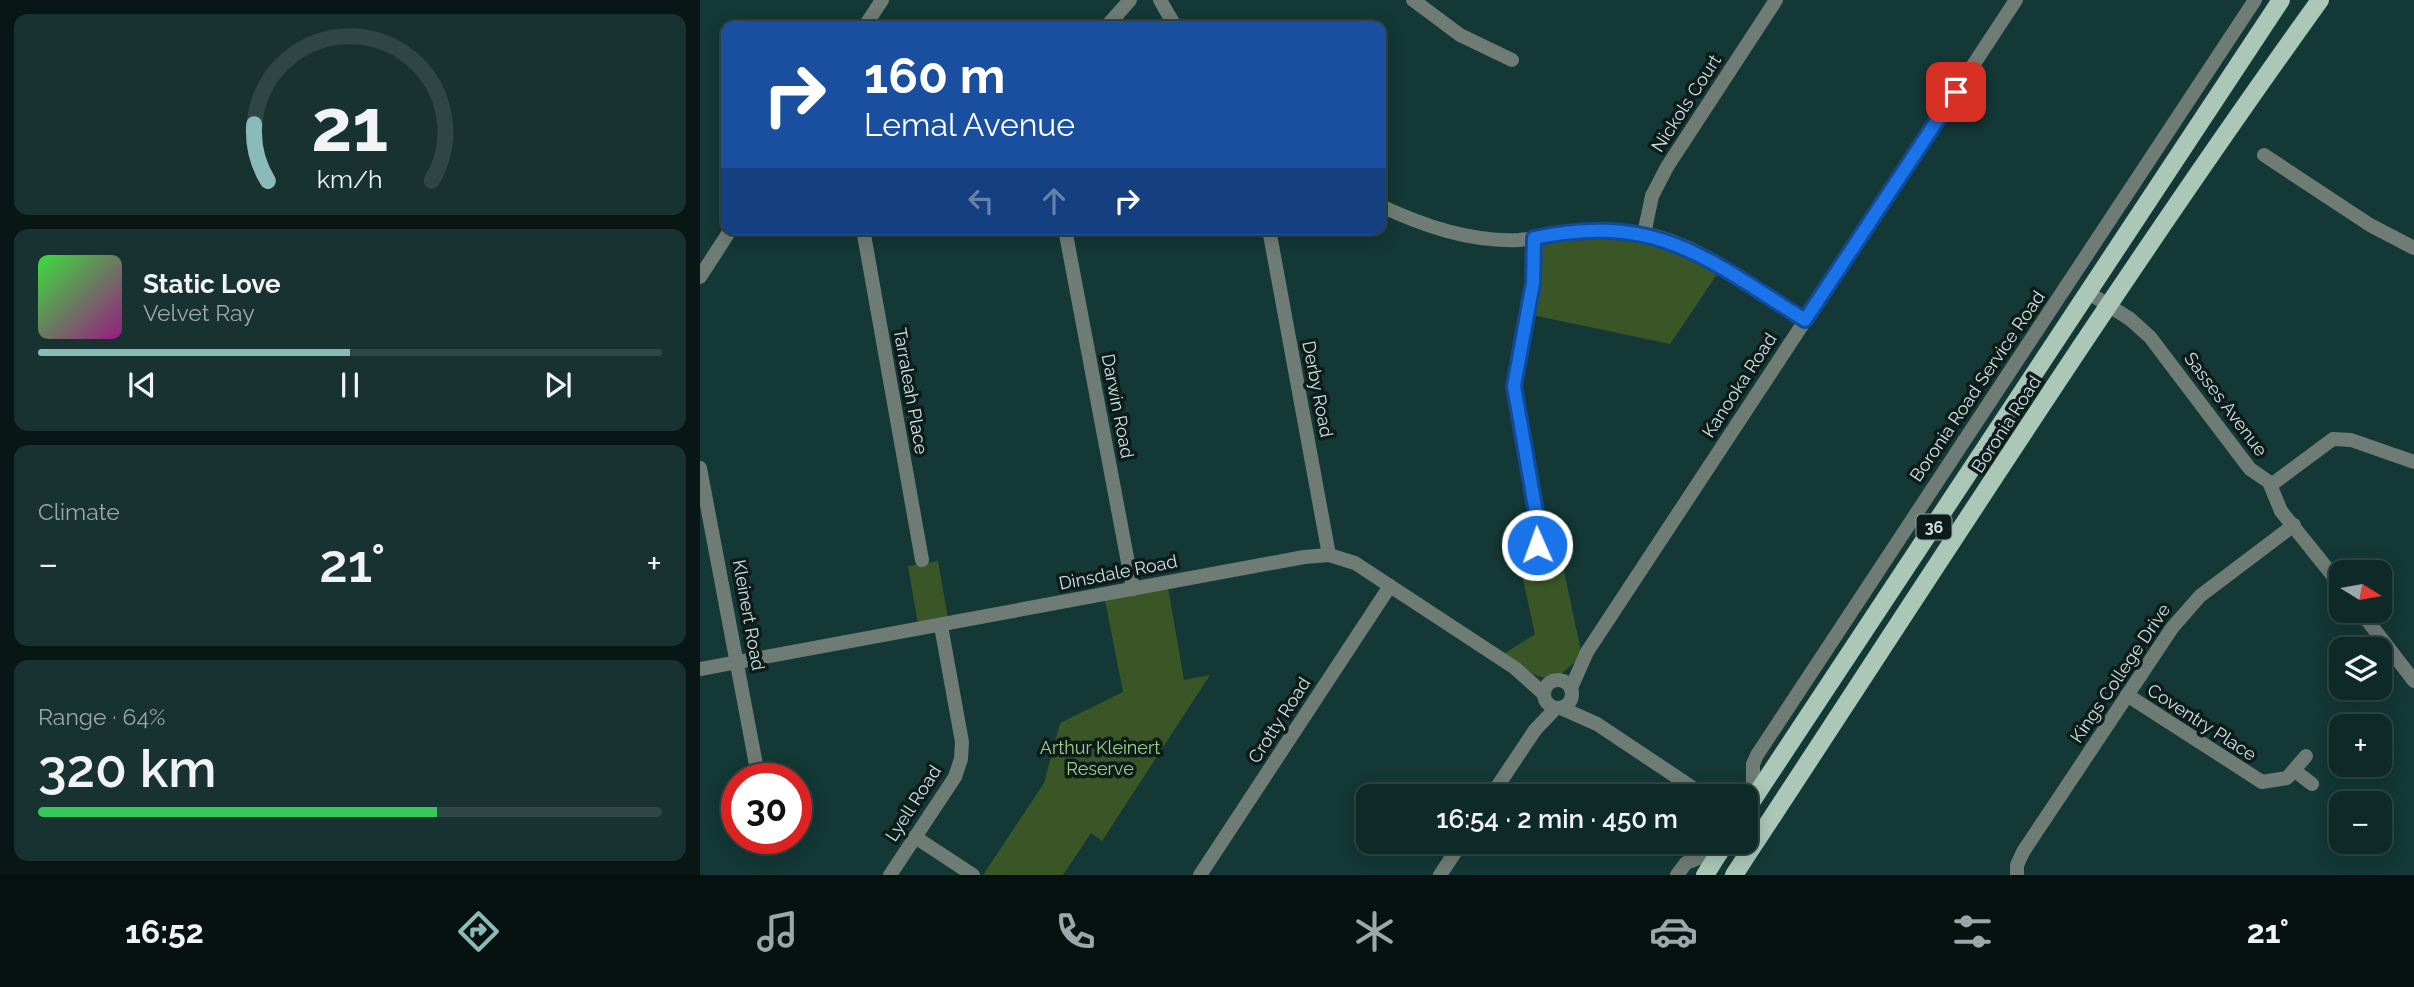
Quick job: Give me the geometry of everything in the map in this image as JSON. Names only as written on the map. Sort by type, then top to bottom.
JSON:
[{"type":"main road","name":"Boronia Road","points":[[1758,793],[2281,0]]},
{"type":"main road","name":"Boronia Road","points":[[1758,822],[2230,124],[2320,0]]},
{"type":"main road","points":[[1704,875],[1718,854]]},
{"type":"main road","name":"Boronia Road","points":[[1734,875],[1743,854]]},
{"type":"street","points":[[868,21],[882,0]]},
{"type":"street","points":[[1111,21],[1130,0]]},
{"type":"street","points":[[1160,0],[1172,21]]},
{"type":"street","points":[[1413,0],[1460,35],[1512,61]]},
{"type":"street","name":"Nickols Court","points":[[1644,234],[1652,196],[1663,174],[1776,0]]},
{"type":"street","name":"Kanooka Road","points":[[1552,703],[1571,692],[1587,652],[2016,0]]},
{"type":"street","name":"Boronia Road Service Road","points":[[1753,784],[1757,755],[2255,0]]},
{"type":"street","points":[[2264,155],[2370,225],[2414,248]]},
{"type":"street","points":[[1386,208],[1445,231],[1490,239],[1534,238],[1600,229],[1644,234],[1678,244],[1713,261],[1805,320]]},
{"type":"street","points":[[700,276],[727,235]]},
{"type":"street","name":"Tarraleah Place","points":[[864,235],[922,560]]},
{"type":"street","name":"Darwin Road","points":[[1066,235],[1133,589]]},
{"type":"street","name":"Derby Road","points":[[1270,235],[1329,555]]},
{"type":"street","points":[[1534,238],[1533,283],[1514,386],[1538,524],[1537,545]]},
{"type":"street","name":"Sasses Avenue","points":[[2089,293],[2138,324],[2150,337],[2250,469],[2271,485],[2278,506],[2329,570]]},
{"type":"street","points":[[2271,485],[2333,439],[2351,440],[2414,462]]},
{"type":"street","name":"Kleinert Road","points":[[700,468],[756,763]]},
{"type":"street","name":"Kings College Drive","points":[[2017,875],[2017,865],[2023,852],[2127,695],[2191,605],[2294,525]]},
{"type":"street","name":"Dinsdale Road","points":[[700,669],[1304,557],[1329,555],[1354,563],[1390,586],[1516,668],[1552,703],[1597,724],[1687,784]]},
{"type":"street","name":"Crotty Road","points":[[1200,875],[1390,586]]},
{"type":"street","points":[[2369,623],[2414,681]]},
{"type":"street","name":"Lyell Road","points":[[890,875],[955,777],[961,759],[960,732],[941,626]]},
{"type":"street","name":"Kanooka Road","points":[[1552,703],[1554,681],[1587,652]]},
{"type":"street","name":"Dinsdale Road","points":[[1516,668],[1554,681],[1562,681],[1597,724]]},
{"type":"street","name":"Coventry Place","points":[[2127,695],[2254,779],[2278,781],[2295,771]]},
{"type":"street","points":[[1500,784],[1552,703]]},
{"type":"street","points":[[2306,756],[2295,771],[2312,784]]},
{"type":"street","points":[[915,837],[973,875]]},
{"type":"street","points":[[1440,875],[1454,854]]},
{"type":"street","points":[[1677,875],[1686,863],[1703,854]]},
{"type":"green space","points":[[1618,230],[1722,267],[1670,344],[1527,314],[1534,238]]},
{"type":"green space","points":[[1537,545],[1563,566],[1582,656],[1553,681],[1515,668],[1499,657],[1535,634],[1517,552]]},
{"type":"green space","points":[[938,561],[949,624],[919,630],[908,566]]},
{"type":"green space","name":"Arthur Kleinert Reserve","points":[[1167,582],[1184,680],[1210,675],[1102,841],[1091,833],[1063,875],[983,875],[1044,783],[1060,723],[1123,692],[1104,595]]},
{"type":"route","points":[[1537,545],[1538,524],[1514,386],[1533,283],[1534,238],[1600,229],[1661,238],[1713,261],[1805,320],[1956,92]]}]
